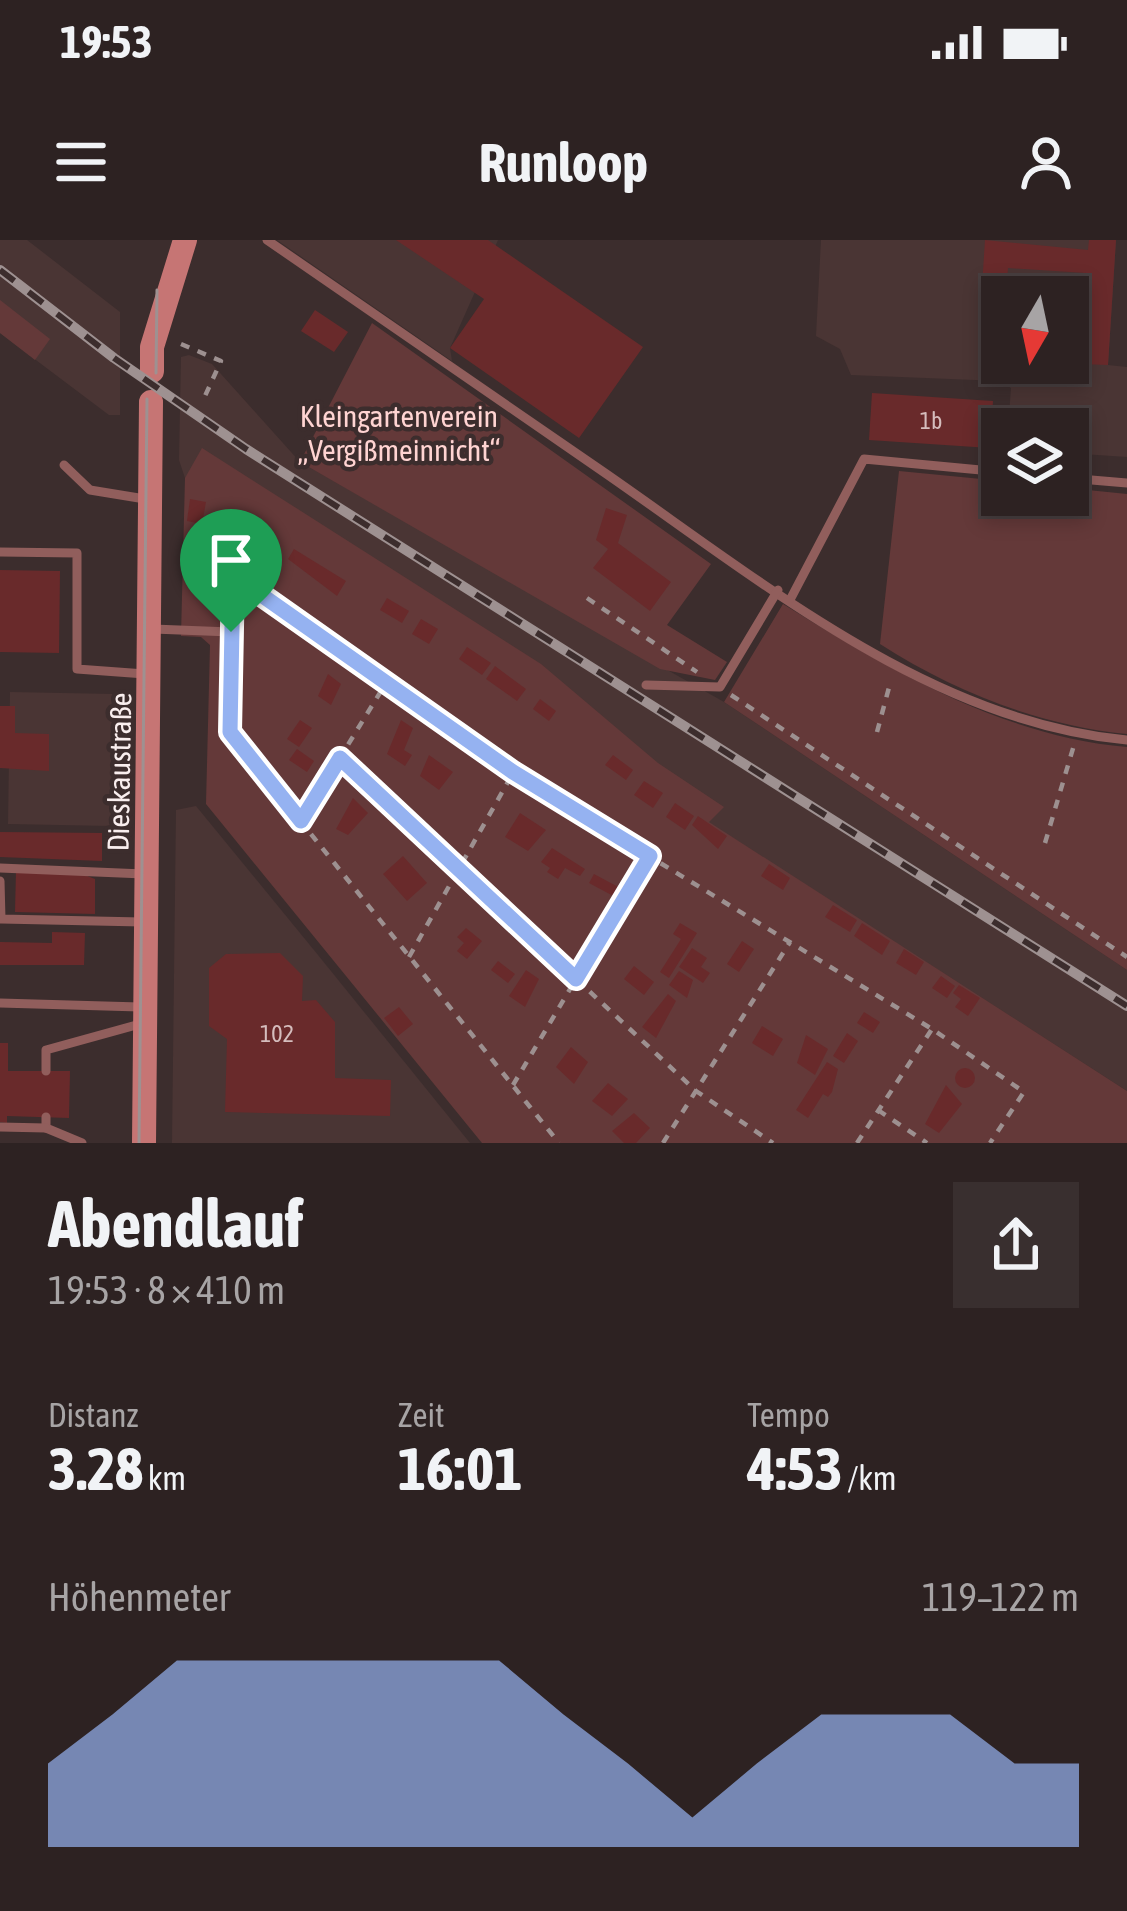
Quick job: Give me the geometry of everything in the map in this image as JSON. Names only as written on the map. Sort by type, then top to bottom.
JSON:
[{"type":"main road","points":[[152,359],[185,240]]},
{"type":"main road","name":"Dieskaustraße","points":[[144,1143],[152,402]]},
{"type":"lane","points":[[267,240],[778,590],[895,663],[968,698],[1077,734],[1127,740]]},
{"type":"lane","points":[[791,598],[865,459],[981,470]]},
{"type":"lane","points":[[64,465],[90,490],[150,500]]},
{"type":"lane","points":[[1089,480],[1127,483]]},
{"type":"lane","points":[[0,552],[77,553],[77,670],[151,675]]},
{"type":"lane","points":[[646,685],[720,687],[778,590]]},
{"type":"lane","points":[[150,629],[231,632]]},
{"type":"lane","points":[[0,868],[147,874]]},
{"type":"lane","points":[[0,880],[1,919],[147,922]]},
{"type":"lane","points":[[0,1003],[146,1015]]},
{"type":"lane","points":[[46,1071],[46,1050],[146,1015]]},
{"type":"lane","points":[[0,1127],[46,1122],[82,1143]]},
{"type":"path","points":[[181,344],[220,361],[206,397]]},
{"type":"path","points":[[559,1143],[230,732],[233,575],[513,772],[932,1029],[1024,1092],[990,1143]]},
{"type":"path","points":[[587,598],[1127,957]]},
{"type":"path","points":[[878,732],[895,663]]},
{"type":"path","points":[[301,821],[386,683]]},
{"type":"path","points":[[1045,843],[1077,734]]},
{"type":"path","points":[[340,758],[696,1091],[772,1143]]},
{"type":"path","points":[[410,957],[513,772]]},
{"type":"path","points":[[513,1085],[650,856]]},
{"type":"path","points":[[663,1143],[790,942]]},
{"type":"path","points":[[857,1143],[932,1029]]},
{"type":"path","points":[[878,1110],[927,1143]]},
{"type":"shaded area","points":[[0,240],[27,240],[120,312],[120,415],[109,415],[0,333]]},
{"type":"shaded area","points":[[277,240],[498,240],[450,348],[452,361]]},
{"type":"shaded area","points":[[821,240],[1116,240],[1108,365],[1127,367],[1127,457],[1089,454],[1089,408],[1010,408],[1011,388],[1005,384],[1089,384],[1089,276],[981,276],[981,380],[851,375],[840,349],[816,336]]},
{"type":"shaded area","points":[[189,355],[212,364],[300,462],[724,702],[1127,970],[1127,1091],[708,822],[464,644],[185,478],[179,460],[181,357]]},
{"type":"shaded area","points":[[10,692],[114,694],[111,826],[8,824]]},
{"type":"shaded area","points":[[196,806],[470,1143],[172,1143],[176,810]]},
{"type":"green space","points":[[0,300],[50,339],[35,360],[0,333]]},
{"type":"green space","name":"Kleingartenverein „Vergißmeinnicht“","points":[[372,323],[711,564],[667,625],[727,662],[715,680],[660,669],[300,462]]},
{"type":"green space","points":[[202,448],[541,664],[658,763],[724,807],[709,822],[1127,1091],[1127,1143],[482,1143],[206,804],[210,645],[201,637],[181,636],[185,478]]},
{"type":"green space","points":[[899,471],[981,479],[981,516],[1089,516],[1089,490],[1127,494],[1127,734],[1061,723],[998,704],[880,644]]},
{"type":"green space","points":[[783,604],[905,675],[991,714],[1080,740],[1127,747],[1127,970],[724,702]]},
{"type":"building","points":[[396,240],[488,240],[643,347],[579,438],[450,348],[484,299]]},
{"type":"building","points":[[985,240],[1088,250],[1089,240],[1116,240],[1108,365],[1089,364],[1086,273],[1008,268],[1007,276],[983,276]]},
{"type":"building","points":[[315,310],[348,332],[334,352],[301,331]]},
{"type":"building","points":[[872,393],[993,401],[993,408],[981,408],[981,447],[869,440]]},
{"type":"building","points":[[190,499],[206,502],[202,524],[187,521]]},
{"type":"building","points":[[606,508],[627,515],[618,543],[671,582],[650,611],[593,568],[608,549],[596,540]]},
{"type":"building","points":[[237,517],[261,532],[251,548],[235,539]]},
{"type":"building","points":[[294,549],[346,581],[337,596],[288,559]]},
{"type":"building","points":[[0,570],[60,571],[59,653],[0,652]]},
{"type":"building","points":[[387,598],[409,611],[402,623],[380,610]]},
{"type":"building","points":[[421,619],[438,629],[429,644],[412,634]]},
{"type":"building","points":[[467,647],[491,663],[482,675],[459,659]]},
{"type":"building","points":[[495,666],[526,689],[517,701],[486,679]]},
{"type":"building","points":[[328,674],[341,684],[331,705],[318,696]]},
{"type":"building","points":[[540,699],[556,711],[549,721],[533,709]]},
{"type":"building","points":[[0,706],[15,706],[15,733],[49,734],[49,771],[0,768]]},
{"type":"building","points":[[300,720],[312,728],[299,747],[287,739]]},
{"type":"building","points":[[401,720],[413,728],[404,750],[412,755],[405,766],[387,754]]},
{"type":"building","points":[[297,749],[314,761],[307,772],[289,760]]},
{"type":"building","points":[[429,755],[453,772],[439,790],[420,776]]},
{"type":"building","points":[[613,755],[633,770],[626,780],[605,765]]},
{"type":"building","points":[[644,781],[663,793],[653,808],[634,795]]},
{"type":"building","points":[[353,798],[368,813],[348,835],[336,829]]},
{"type":"building","points":[[675,803],[694,816],[685,830],[666,817]]},
{"type":"building","points":[[520,813],[546,830],[528,851],[505,837]]},
{"type":"building","points":[[698,816],[727,836],[718,849],[692,825]]},
{"type":"building","points":[[0,832],[102,833],[102,861],[0,857]]},
{"type":"building","points":[[552,848],[585,869],[580,876],[565,868],[558,879],[547,872],[550,868],[541,862]]},
{"type":"building","points":[[403,856],[427,883],[407,901],[383,874]]},
{"type":"building","points":[[769,864],[790,878],[783,890],[761,876]]},
{"type":"building","points":[[16,871],[77,872],[95,879],[95,914],[15,912]]},
{"type":"building","points":[[594,874],[622,889],[617,898],[589,883]]},
{"type":"building","points":[[833,905],[857,920],[850,932],[825,917]]},
{"type":"building","points":[[680,923],[697,933],[669,978],[660,972],[681,939],[673,934]]},
{"type":"building","points":[[862,923],[890,941],[882,955],[854,936]]},
{"type":"building","points":[[466,928],[482,941],[467,959],[457,951],[464,943],[457,937]]},
{"type":"building","points":[[52,932],[85,933],[84,965],[0,965],[0,942],[52,943]]},
{"type":"building","points":[[742,941],[754,949],[739,972],[727,964]]},
{"type":"building","points":[[692,948],[707,958],[701,967],[710,973],[703,983],[679,967]]},
{"type":"building","points":[[904,949],[924,962],[916,975],[896,963]]},
{"type":"building","points":[[280,953],[303,976],[302,1001],[316,1000],[335,1022],[335,1078],[391,1080],[390,1116],[225,1112],[227,1039],[209,1026],[209,968],[226,954]]},
{"type":"building","points":[[498,961],[515,974],[508,983],[491,970]]},
{"type":"building","points":[[634,966],[654,982],[644,995],[624,979]]},
{"type":"building","points":[[526,970],[539,979],[525,1007],[509,996]]},
{"type":"building","points":[[679,971],[693,980],[687,998],[669,985]]},
{"type":"building","points":[[941,976],[955,986],[947,998],[932,988]]},
{"type":"building","points":[[959,985],[980,998],[968,1016],[955,1007],[961,999],[953,993]]},
{"type":"building","points":[[668,994],[676,1001],[656,1038],[642,1027]]},
{"type":"building","points":[[399,1007],[413,1024],[398,1036],[384,1018]]},
{"type":"building","points":[[864,1012],[880,1022],[873,1033],[857,1023]]},
{"type":"building","points":[[762,1026],[783,1039],[773,1056],[752,1043]]},
{"type":"building","points":[[847,1033],[858,1041],[844,1063],[833,1056]]},
{"type":"building","points":[[806,1035],[828,1049],[815,1075],[797,1063]]},
{"type":"building","points":[[0,1043],[8,1043],[8,1071],[70,1071],[69,1118],[7,1116],[7,1123],[0,1122]]},
{"type":"building","points":[[571,1047],[588,1062],[574,1084],[556,1067]]},
{"type":"building","points":[[827,1062],[838,1069],[832,1092],[828,1097],[823,1094],[808,1118],[796,1110]]},
{"type":"building","points":[[965,1068],[975,1078],[965,1088],[955,1078]]},
{"type":"building","points":[[608,1083],[628,1099],[612,1116],[592,1101]]},
{"type":"building","points":[[946,1085],[962,1104],[939,1133],[925,1124]]},
{"type":"building","points":[[634,1113],[650,1128],[636,1143],[624,1143],[612,1131]]},
{"type":"tram line","points":[[156,373],[157,290]]},
{"type":"tram line","points":[[139,1143],[147,399]]},
{"type":"railway","points":[[0,270],[114,358],[246,449],[1127,1006]]},
{"type":"route","points":[[233,575],[513,772],[650,856],[576,979],[340,758],[301,821],[230,732],[231,632],[233,575]]}]
